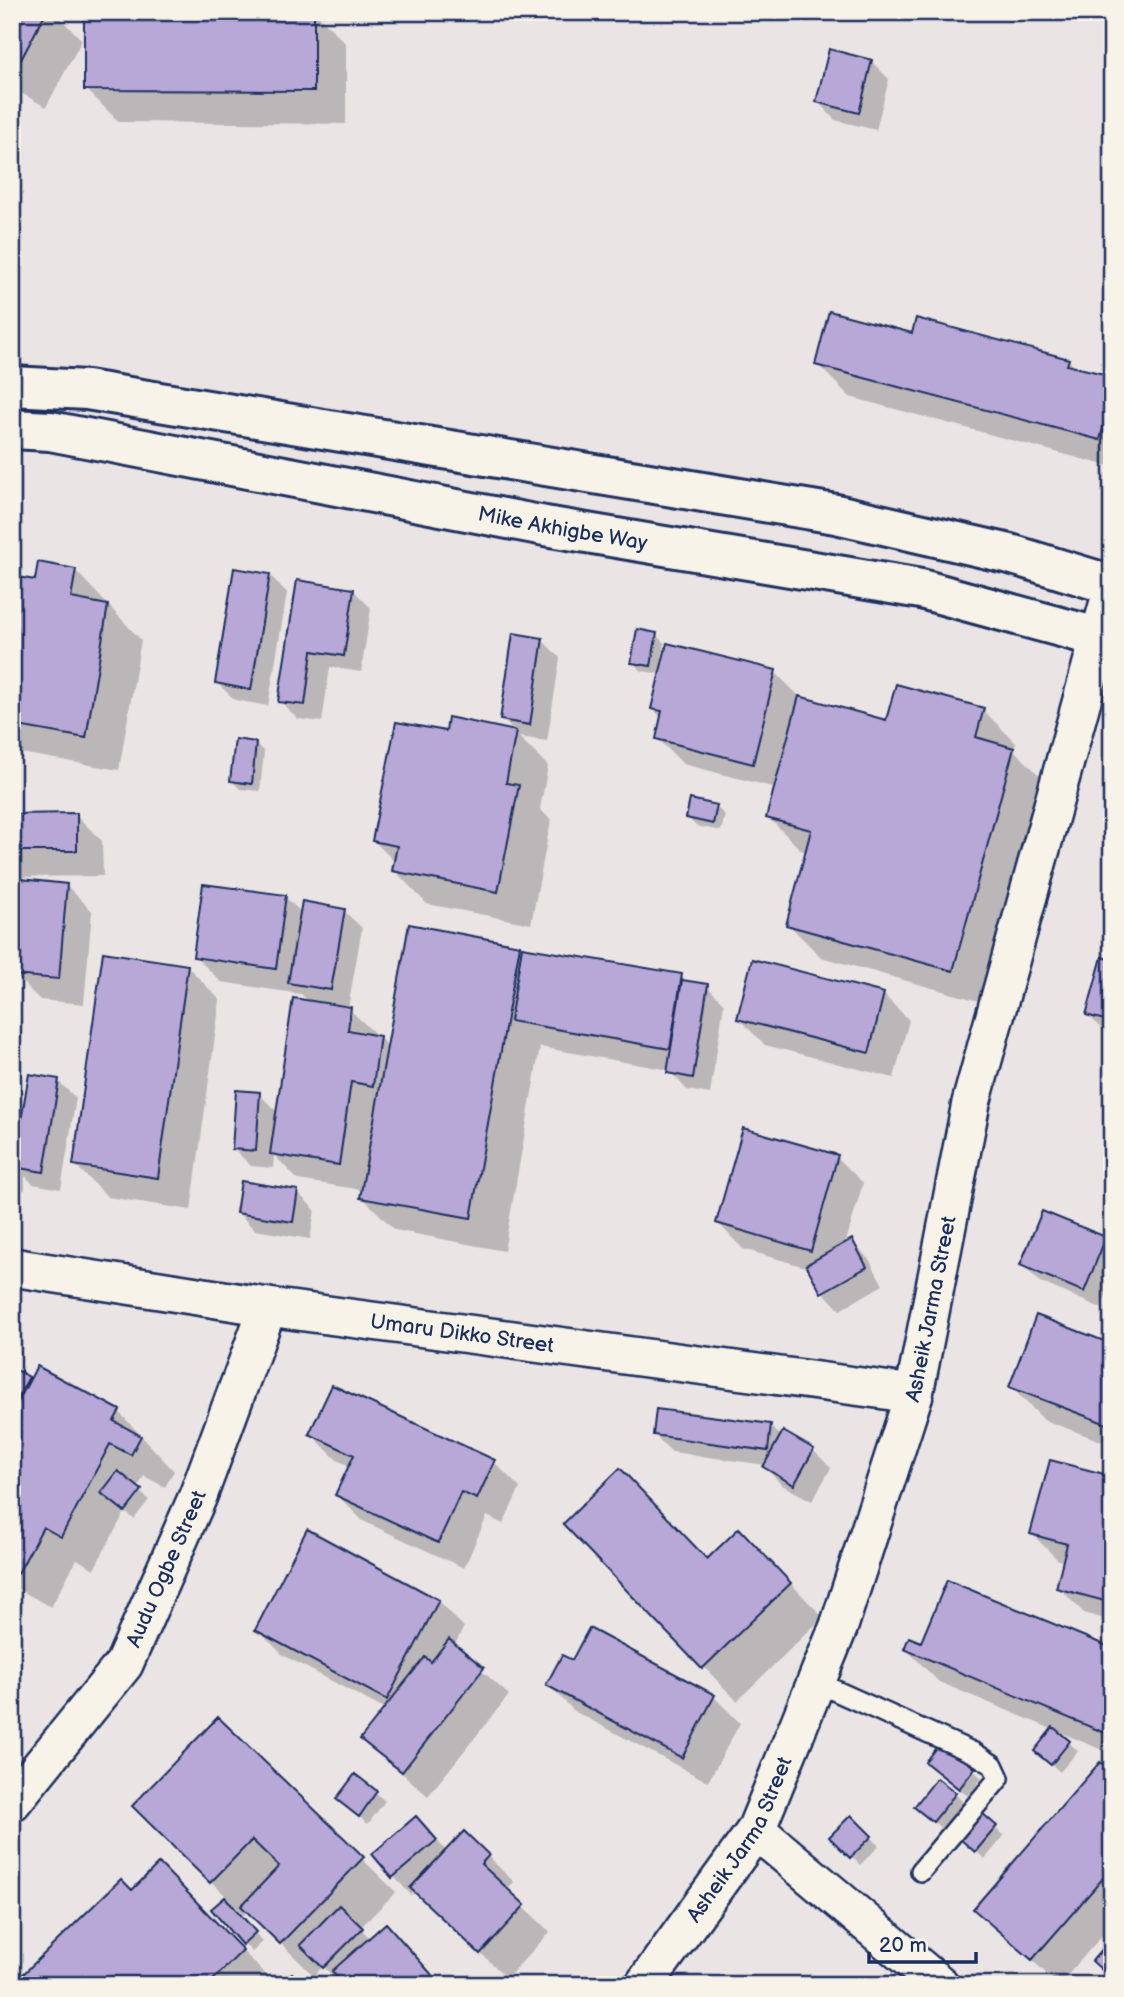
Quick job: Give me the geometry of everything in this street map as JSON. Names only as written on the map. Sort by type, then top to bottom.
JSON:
[{"type":"street","points":[[12,386],[87,390],[836,514],[1010,554],[1112,585]]},
{"type":"street","name":"Mike Akhigbe Way","points":[[12,429],[50,431],[545,526],[921,589],[1105,638]]},
{"type":"street","name":"Asheik Jarma Street","points":[[644,1985],[756,1830],[839,1626],[914,1394],[971,1103],[1105,638],[1112,591]]},
{"type":"street","name":"Umaru Dikko Street","points":[[12,1267],[268,1307],[914,1394]]},
{"type":"street","name":"Audu Ogbe Street","points":[[12,1802],[124,1664],[198,1496],[268,1307]]},
{"type":"street","points":[[756,1830],[940,1985]]},
{"type":"lane","points":[[816,1682],[974,1753],[993,1765],[999,1778],[921,1871]]},
{"type":"building","points":[[12,12],[46,12],[13,75],[12,74]]},
{"type":"building","points":[[84,12],[314,12],[314,91],[84,90]]},
{"type":"building","points":[[829,49],[872,60],[859,113],[816,102]]},
{"type":"building","points":[[829,311],[912,333],[916,318],[1069,359],[1067,365],[1112,376],[1112,393],[1100,440],[815,365]]},
{"type":"building","points":[[38,562],[76,569],[71,598],[108,605],[86,738],[12,725],[12,576],[35,580]]},
{"type":"building","points":[[234,568],[270,574],[251,690],[215,683]]},
{"type":"building","points":[[297,580],[354,589],[344,656],[312,651],[305,705],[278,702]]},
{"type":"building","points":[[637,629],[657,633],[651,666],[631,663]]},
{"type":"building","points":[[513,633],[543,638],[530,725],[500,720]]},
{"type":"building","points":[[667,643],[776,670],[753,764],[656,739],[662,711],[651,709]]},
{"type":"building","points":[[896,684],[984,708],[976,737],[1014,748],[953,971],[786,925],[811,830],[766,818],[799,696],[886,720]]},
{"type":"building","points":[[448,717],[516,731],[506,783],[519,785],[498,892],[392,871],[397,846],[372,841],[396,722],[446,731]]},
{"type":"building","points":[[235,739],[256,742],[252,784],[230,781]]},
{"type":"building","points":[[690,799],[717,805],[713,824],[686,818]]},
{"type":"building","points":[[77,813],[77,851],[12,851],[12,814]]},
{"type":"building","points":[[12,878],[67,884],[59,979],[12,975],[15,941],[12,941]]},
{"type":"building","points":[[203,884],[286,895],[276,969],[193,957]]},
{"type":"building","points":[[302,901],[345,909],[331,990],[288,983]]},
{"type":"building","points":[[409,924],[520,945],[471,1218],[360,1198]]},
{"type":"building","points":[[522,947],[682,974],[670,1049],[510,1021]]},
{"type":"building","points":[[103,952],[188,965],[158,1178],[73,1165]]},
{"type":"building","points":[[1102,957],[1112,960],[1112,1022],[1086,1015]]},
{"type":"building","points":[[752,959],[884,993],[869,1053],[737,1019]]},
{"type":"building","points":[[682,980],[708,984],[693,1078],[667,1073]]},
{"type":"building","points":[[293,998],[351,1007],[348,1030],[380,1036],[373,1086],[351,1082],[339,1165],[270,1154]]},
{"type":"building","points":[[29,1074],[59,1079],[44,1172],[13,1167]]},
{"type":"building","points":[[236,1090],[260,1092],[256,1151],[232,1149]]},
{"type":"building","points":[[743,1128],[838,1155],[811,1251],[716,1223]]},
{"type":"building","points":[[241,1181],[298,1190],[293,1222],[236,1213]]},
{"type":"building","points":[[1042,1211],[1106,1237],[1084,1292],[1020,1265]]},
{"type":"building","points":[[852,1239],[867,1267],[821,1293],[806,1265]]},
{"type":"building","points":[[1036,1315],[1112,1344],[1112,1426],[1009,1387]]},
{"type":"building","points":[[37,1366],[120,1410],[114,1421],[141,1436],[131,1455],[110,1444],[61,1537],[43,1527],[17,1575],[12,1572],[12,1413]]},
{"type":"building","points":[[12,1369],[29,1377],[12,1408]]},
{"type":"building","points":[[332,1385],[495,1460],[477,1499],[461,1492],[438,1543],[335,1495],[354,1455],[309,1434]]},
{"type":"building","points":[[656,1409],[771,1424],[768,1451],[653,1435]]},
{"type":"building","points":[[783,1431],[814,1449],[794,1485],[763,1467]]},
{"type":"building","points":[[1050,1460],[1112,1476],[1112,1603],[1056,1588],[1067,1544],[1030,1534]]},
{"type":"building","points":[[620,1468],[707,1559],[739,1528],[791,1583],[702,1669],[563,1524]]},
{"type":"building","points":[[118,1471],[142,1490],[125,1512],[101,1493]]},
{"type":"building","points":[[307,1529],[439,1600],[387,1700],[255,1630]]},
{"type":"building","points":[[947,1580],[1112,1648],[1112,1736],[904,1649],[909,1637],[921,1642]]},
{"type":"building","points":[[589,1628],[715,1695],[682,1758],[546,1685],[562,1655],[572,1660]]},
{"type":"building","points":[[449,1639],[484,1668],[402,1772],[360,1739],[425,1657],[431,1662]]},
{"type":"building","points":[[218,1717],[364,1857],[280,1944],[241,1906],[279,1866],[252,1840],[210,1883],[132,1806]]},
{"type":"building","points":[[1053,1727],[1070,1741],[1051,1765],[1034,1751]]},
{"type":"building","points":[[941,1741],[975,1768],[959,1789],[925,1762]]},
{"type":"building","points":[[1100,1762],[1112,1772],[1112,1868],[1032,1960],[973,1909]]},
{"type":"building","points":[[355,1774],[377,1791],[359,1817],[336,1799]]},
{"type":"building","points":[[937,1778],[956,1793],[933,1822],[914,1807]]},
{"type":"building","points":[[982,1813],[997,1826],[975,1852],[960,1839]]},
{"type":"building","points":[[851,1815],[872,1836],[850,1858],[829,1837]]},
{"type":"building","points":[[416,1816],[437,1840],[392,1878],[372,1854]]},
{"type":"building","points":[[464,1831],[489,1855],[481,1864],[525,1905],[480,1954],[410,1888]]},
{"type":"building","points":[[159,1863],[243,1950],[208,1985],[14,1983],[121,1879],[132,1890]]},
{"type":"building","points":[[225,1897],[256,1932],[242,1945],[211,1909]]},
{"type":"building","points":[[339,1905],[363,1928],[323,1968],[300,1945]]},
{"type":"building","points":[[386,1923],[441,1985],[344,1985],[332,1971]]},
{"type":"building","points":[[1112,1938],[1112,1979],[1092,1961]]},
{"type":"building","points":[[292,1973],[303,1985],[280,1985]]}]
